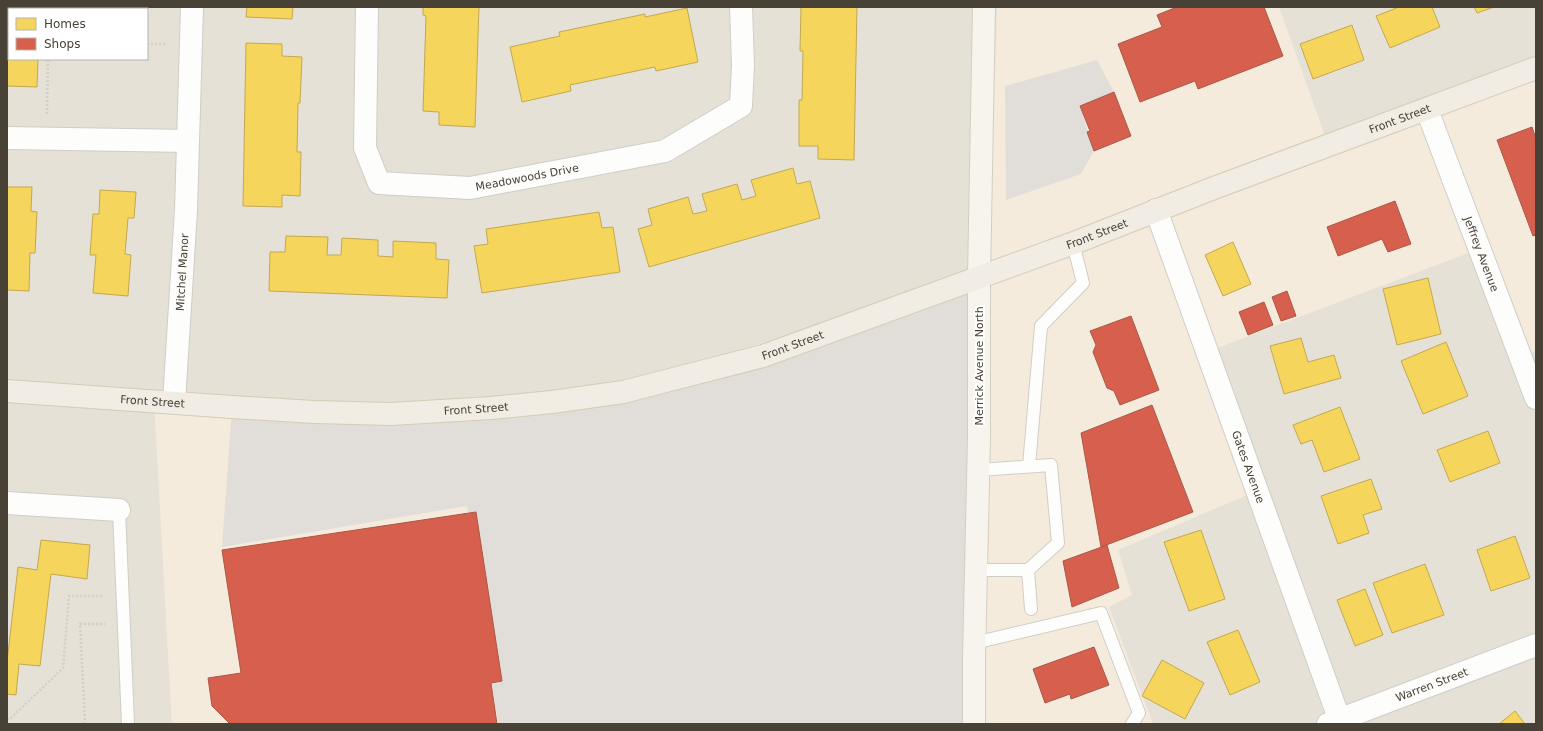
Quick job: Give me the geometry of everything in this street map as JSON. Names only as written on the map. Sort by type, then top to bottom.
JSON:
[{"type":"main road","name":"Merrick Avenue North","points":[[974,724],[979,278],[984,7]]},
{"type":"main road","name":"Front Street","points":[[7,391],[314,412],[391,414],[506,407],[623,392],[763,356],[979,278],[1298,156],[1427,110],[1536,68]]},
{"type":"street","name":"Mitchel Manor","points":[[174,402],[186,210],[192,7]]},
{"type":"street","name":"Meadowoods Drive","points":[[367,7],[365,148],[379,183],[470,188],[665,152],[741,106],[744,65],[741,7]]},
{"type":"street","name":"Jeffrey Avenue","points":[[1427,110],[1536,398]]},
{"type":"street","points":[[7,138],[188,141]]},
{"type":"street","name":"Gates Avenue","points":[[1156,210],[1336,723]]},
{"type":"street","points":[[7,503],[118,510]]},
{"type":"street","name":"Warren Street","points":[[1336,723],[1536,645]]},
{"type":"lane","points":[[1029,466],[1041,326],[1083,283],[1073,242]]},
{"type":"lane","points":[[976,570],[1028,570],[1058,543],[1051,465],[978,470]]},
{"type":"lane","points":[[118,510],[128,724]]},
{"type":"lane","points":[[1028,570],[1031,609]]},
{"type":"lane","points":[[974,643],[1101,613],[1138,713],[1132,724]]},
{"type":"path","points":[[47,122],[48,60]]},
{"type":"path","points":[[104,589],[104,603]]},
{"type":"path","points":[[7,720],[10,720],[63,668],[69,596],[104,596]]},
{"type":"path","points":[[85,724],[80,624],[105,624],[105,617]]},
{"type":"shaded area","points":[[7,7],[1536,7],[1536,724],[975,724],[605,395],[438,413],[155,401],[172,724],[7,724]]},
{"type":"shaded area","points":[[997,7],[1279,7],[1328,144],[1536,74],[1536,351],[1528,354],[1487,246],[1204,353],[1254,492],[1118,550],[1132,595],[1109,607],[1153,724],[172,724],[154,401],[438,413],[605,395],[989,268]]},
{"type":"shaded area","points":[[1097,60],[1114,92],[1080,106],[1094,151],[1081,174],[1006,200],[1005,86]]},
{"type":"shaded area","points":[[979,278],[972,724],[498,724],[467,506],[222,547],[232,407],[314,412],[623,392]]},
{"type":"building: Homes","points":[[7,7],[16,7],[8,8],[8,60],[38,60],[37,87],[7,86]]},
{"type":"building: Homes","points":[[96,7],[133,7],[133,8]]},
{"type":"building: Homes","points":[[247,7],[293,7],[292,19],[246,17]]},
{"type":"building: Homes","points":[[423,7],[479,7],[475,127],[439,125],[439,112],[423,111],[426,16],[423,15]]},
{"type":"building: Homes","points":[[801,7],[857,7],[854,160],[818,159],[818,146],[799,146],[799,100],[802,100],[803,51],[800,51]]},
{"type":"building: Homes","points":[[1399,7],[1432,7],[1440,27],[1390,48],[1376,16]]},
{"type":"building: Homes","points":[[1474,7],[1494,7],[1477,13]]},
{"type":"building: Homes","points":[[687,8],[698,62],[656,71],[655,67],[570,85],[571,91],[522,102],[510,47],[560,36],[559,32],[645,14],[645,17]]},
{"type":"building: Homes","points":[[1352,25],[1364,60],[1313,79],[1300,44]]},
{"type":"building: Homes","points":[[246,43],[282,44],[282,56],[302,57],[300,103],[298,103],[297,152],[301,152],[300,196],[282,195],[282,207],[243,206]]},
{"type":"building: Homes","points":[[793,168],[797,184],[810,181],[820,218],[649,267],[638,229],[652,225],[648,209],[688,197],[693,214],[707,211],[702,194],[737,184],[742,200],[756,196],[751,180]]},
{"type":"building: Homes","points":[[7,187],[32,187],[31,211],[37,212],[35,253],[30,253],[29,291],[7,290]]},
{"type":"building: Homes","points":[[100,190],[136,192],[134,218],[128,218],[125,254],[131,255],[128,296],[93,293],[96,255],[90,255],[93,214],[99,214]]},
{"type":"building: Homes","points":[[599,212],[602,228],[613,227],[620,272],[482,293],[474,246],[488,244],[486,229]]},
{"type":"building: Homes","points":[[286,236],[328,237],[327,255],[341,255],[342,238],[378,240],[378,256],[393,257],[393,241],[436,243],[436,259],[449,260],[447,298],[269,291],[270,252],[285,252]]},
{"type":"building: Homes","points":[[1233,242],[1251,284],[1223,296],[1205,255]]},
{"type":"building: Homes","points":[[1428,278],[1441,334],[1397,345],[1383,289]]},
{"type":"building: Homes","points":[[1301,338],[1308,362],[1334,355],[1341,378],[1284,394],[1270,346]]},
{"type":"building: Homes","points":[[1446,342],[1468,396],[1423,414],[1401,361]]},
{"type":"building: Homes","points":[[1340,407],[1360,459],[1324,472],[1312,440],[1301,444],[1293,425]]},
{"type":"building: Homes","points":[[1488,431],[1500,463],[1450,482],[1437,450]]},
{"type":"building: Homes","points":[[1371,479],[1382,509],[1363,515],[1369,533],[1338,544],[1321,496]]},
{"type":"building: Homes","points":[[1201,530],[1225,599],[1189,611],[1164,542]]},
{"type":"building: Homes","points":[[1515,536],[1530,578],[1491,591],[1477,550]]},
{"type":"building: Homes","points":[[41,540],[90,545],[87,579],[51,574],[40,666],[19,664],[16,695],[7,694],[7,662],[18,567],[37,570]]},
{"type":"building: Homes","points":[[1425,564],[1444,615],[1392,633],[1373,583]]},
{"type":"building: Homes","points":[[1365,589],[1383,635],[1355,646],[1337,600]]},
{"type":"building: Homes","points":[[1238,630],[1260,682],[1230,695],[1207,642]]},
{"type":"building: Homes","points":[[1162,660],[1204,683],[1185,719],[1142,696]]},
{"type":"building: Homes","points":[[1515,711],[1525,724],[1499,724]]},
{"type":"building: Shops","points":[[1177,7],[1264,7],[1283,56],[1198,89],[1195,81],[1140,102],[1118,44],[1162,27],[1157,15]]},
{"type":"building: Shops","points":[[1114,92],[1131,136],[1094,151],[1087,132],[1090,131],[1080,106]]},
{"type":"building: Shops","points":[[1532,127],[1536,139],[1536,235],[1533,236],[1497,140]]},
{"type":"building: Shops","points":[[1395,201],[1411,244],[1388,252],[1382,239],[1338,256],[1327,227]]},
{"type":"building: Shops","points":[[1287,291],[1296,316],[1281,321],[1272,297]]},
{"type":"building: Shops","points":[[1264,302],[1273,325],[1248,335],[1239,312]]},
{"type":"building: Shops","points":[[1131,316],[1159,390],[1120,405],[1114,391],[1107,388],[1093,352],[1096,345],[1090,331]]},
{"type":"building: Shops","points":[[1152,405],[1193,512],[1101,547],[1081,433]]},
{"type":"building: Shops","points":[[476,512],[502,681],[491,683],[497,724],[230,724],[212,706],[208,678],[241,673],[222,550]]},
{"type":"building: Shops","points":[[1107,545],[1119,588],[1072,607],[1063,561]]},
{"type":"building: Shops","points":[[1094,647],[1109,685],[1071,699],[1070,694],[1045,703],[1033,669]]}]
